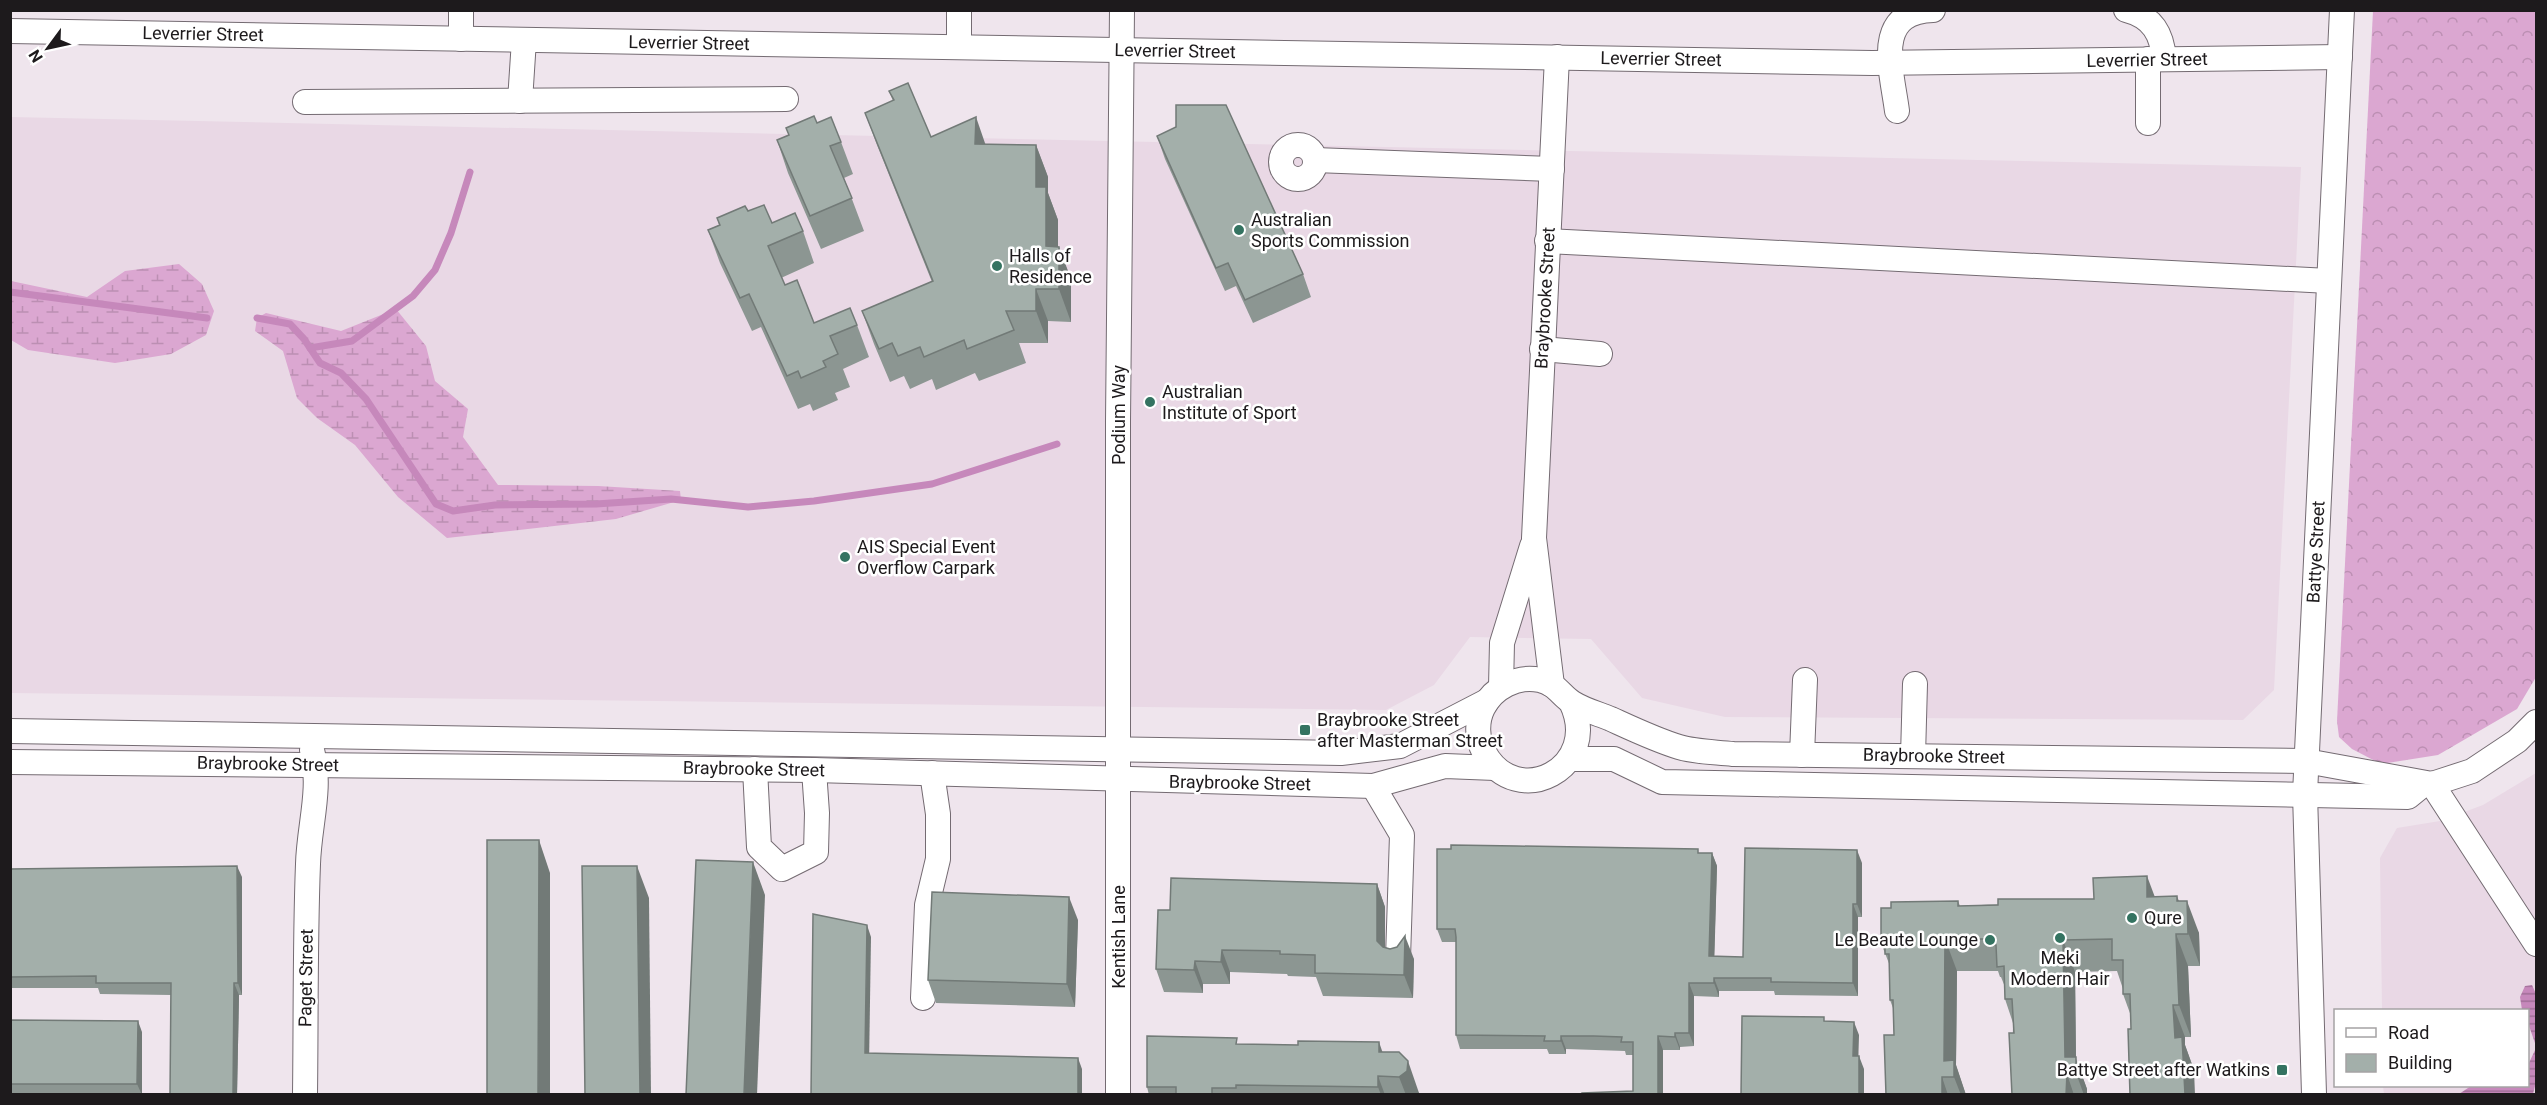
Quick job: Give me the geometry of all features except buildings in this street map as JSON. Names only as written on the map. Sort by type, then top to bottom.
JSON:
[{"type":"street","points":[[460,39],[461,10]]},
{"type":"street","points":[[959,10],[959,47]]},
{"type":"street","name":"Podium Way","points":[[1120,780],[1118,422],[1122,10]]},
{"type":"street","points":[[1897,111],[1890,35],[1903,20],[1914,13],[1933,10]]},
{"type":"street","points":[[2126,10],[2144,18],[2157,30],[2162,40],[2156,59],[2148,123]]},
{"type":"street","name":"Battye Street","points":[[2314,1095],[2305,794],[2342,10]]},
{"type":"street","name":"Leverrier Street","points":[[10,31],[1892,63],[2340,57]]},
{"type":"street","points":[[520,101],[524,40]]},
{"type":"street","name":"Braybrooke Street","points":[[1552,685],[1534,538],[1557,57]]},
{"type":"street","points":[[305,102],[786,99]]},
{"type":"street","points":[[1315,160],[1552,169]]},
{"type":"street","points":[[1547,241],[2329,281]]},
{"type":"street","points":[[1542,349],[1600,354]]},
{"type":"street","name":"Braybrooke Street","points":[[10,731],[1341,753],[1400,746],[1494,694],[1502,643],[1534,538]]},
{"type":"street","points":[[1526,679],[1539,680],[1552,685],[1571,702],[1579,725],[1579,737],[1571,759],[1558,771],[1541,779],[1517,779],[1495,768],[1487,758],[1478,736],[1480,718],[1494,694],[1526,679]]},
{"type":"street","points":[[1802,755],[1805,680]]},
{"type":"street","points":[[1913,756],[1916,684]]},
{"type":"street","name":"Braybrooke Street","points":[[1571,702],[1680,747],[1733,754],[2306,761],[2408,778],[2428,784]]},
{"type":"street","name":"Braybrooke Street","points":[[1571,759],[1614,759],[1662,783],[2408,797],[2428,784],[2472,771],[2517,741],[2536,722]]},
{"type":"street","name":"Paget Street","points":[[305,1095],[308,861],[300,807],[308,765],[308,736]]},
{"type":"street","points":[[1731,784],[1733,754]]},
{"type":"street","name":"Braybrooke Street","points":[[10,762],[814,770],[1373,786],[1446,766],[1495,768]]},
{"type":"street","points":[[755,769],[759,847],[782,869],[816,852],[818,813],[814,770]]},
{"type":"street","points":[[923,998],[927,905],[938,860],[938,814],[932,773]]},
{"type":"street","name":"Kentish Lane","points":[[1118,1095],[1120,780]]},
{"type":"street","points":[[2428,784],[2536,944]]},
{"type":"street","points":[[1373,786],[1402,835],[1398,958]]},
{"type":"shaded area","name":"Australian Institute of Sport","points":[[11,117],[2301,167],[2274,690],[2243,720],[1725,717],[1642,698],[1591,639],[1470,637],[1434,685],[1386,710],[11,693]]},
{"type":"shaded area","points":[[2536,773],[2536,1094],[2384,1094],[2383,1087],[2529,1087],[2529,1009],[2382,1009],[2380,858],[2397,828],[2440,821],[2483,805]]},
{"type":"shaded area","points":[[2532,985],[2536,994],[2536,1046],[2529,1026],[2529,1009],[2522,1009],[2520,997],[2525,986]]},
{"type":"shaded area","points":[[2536,1048],[2536,1082],[2533,1094],[2459,1094],[2470,1087],[2529,1087],[2529,1063]]},
{"type":"green space","points":[[2373,11],[2536,11],[2536,677],[2517,709],[2438,755],[2381,764],[2352,749],[2339,737],[2337,721]]},
{"type":"green space","points":[[179,264],[202,284],[214,311],[206,335],[171,354],[115,363],[28,350],[11,340],[11,281],[87,297],[125,271]]},
{"type":"green space","points":[[396,309],[426,346],[435,381],[468,409],[463,437],[498,485],[598,486],[680,491],[681,500],[616,519],[447,538],[398,497],[355,445],[317,418],[297,398],[283,351],[255,331],[257,318],[266,313],[341,331]]},
{"type":"waterway","points":[[310,348],[352,341],[413,296],[435,270],[451,233],[470,172]]},
{"type":"waterway","points":[[10,292],[207,318]]},
{"type":"waterway","points":[[257,318],[290,324],[304,339],[320,363],[341,373],[366,399],[436,504],[453,511],[495,505],[596,504],[671,499],[748,507],[814,501],[932,484],[1057,444]]},
{"type":"place","name":"Australian Sports Commission","points":[[1239,230]]},
{"type":"place","name":"Halls of Residence","points":[[997,266]]},
{"type":"place","name":"Australian Institute of Sport","points":[[1150,402]]},
{"type":"place","name":"AIS Special Event Overflow Carpark","points":[[845,557]]},
{"type":"place","name":"Braybrooke Street after Masterman Street","points":[[1305,730]]},
{"type":"place","name":"Qure","points":[[2132,918]]},
{"type":"place","name":"Meki Modern Hair","points":[[2060,938]]},
{"type":"place","name":"Le Beaute Lounge","points":[[1990,940]]},
{"type":"place","name":"Battye Street after Watkins","points":[[2282,1070]]}]
